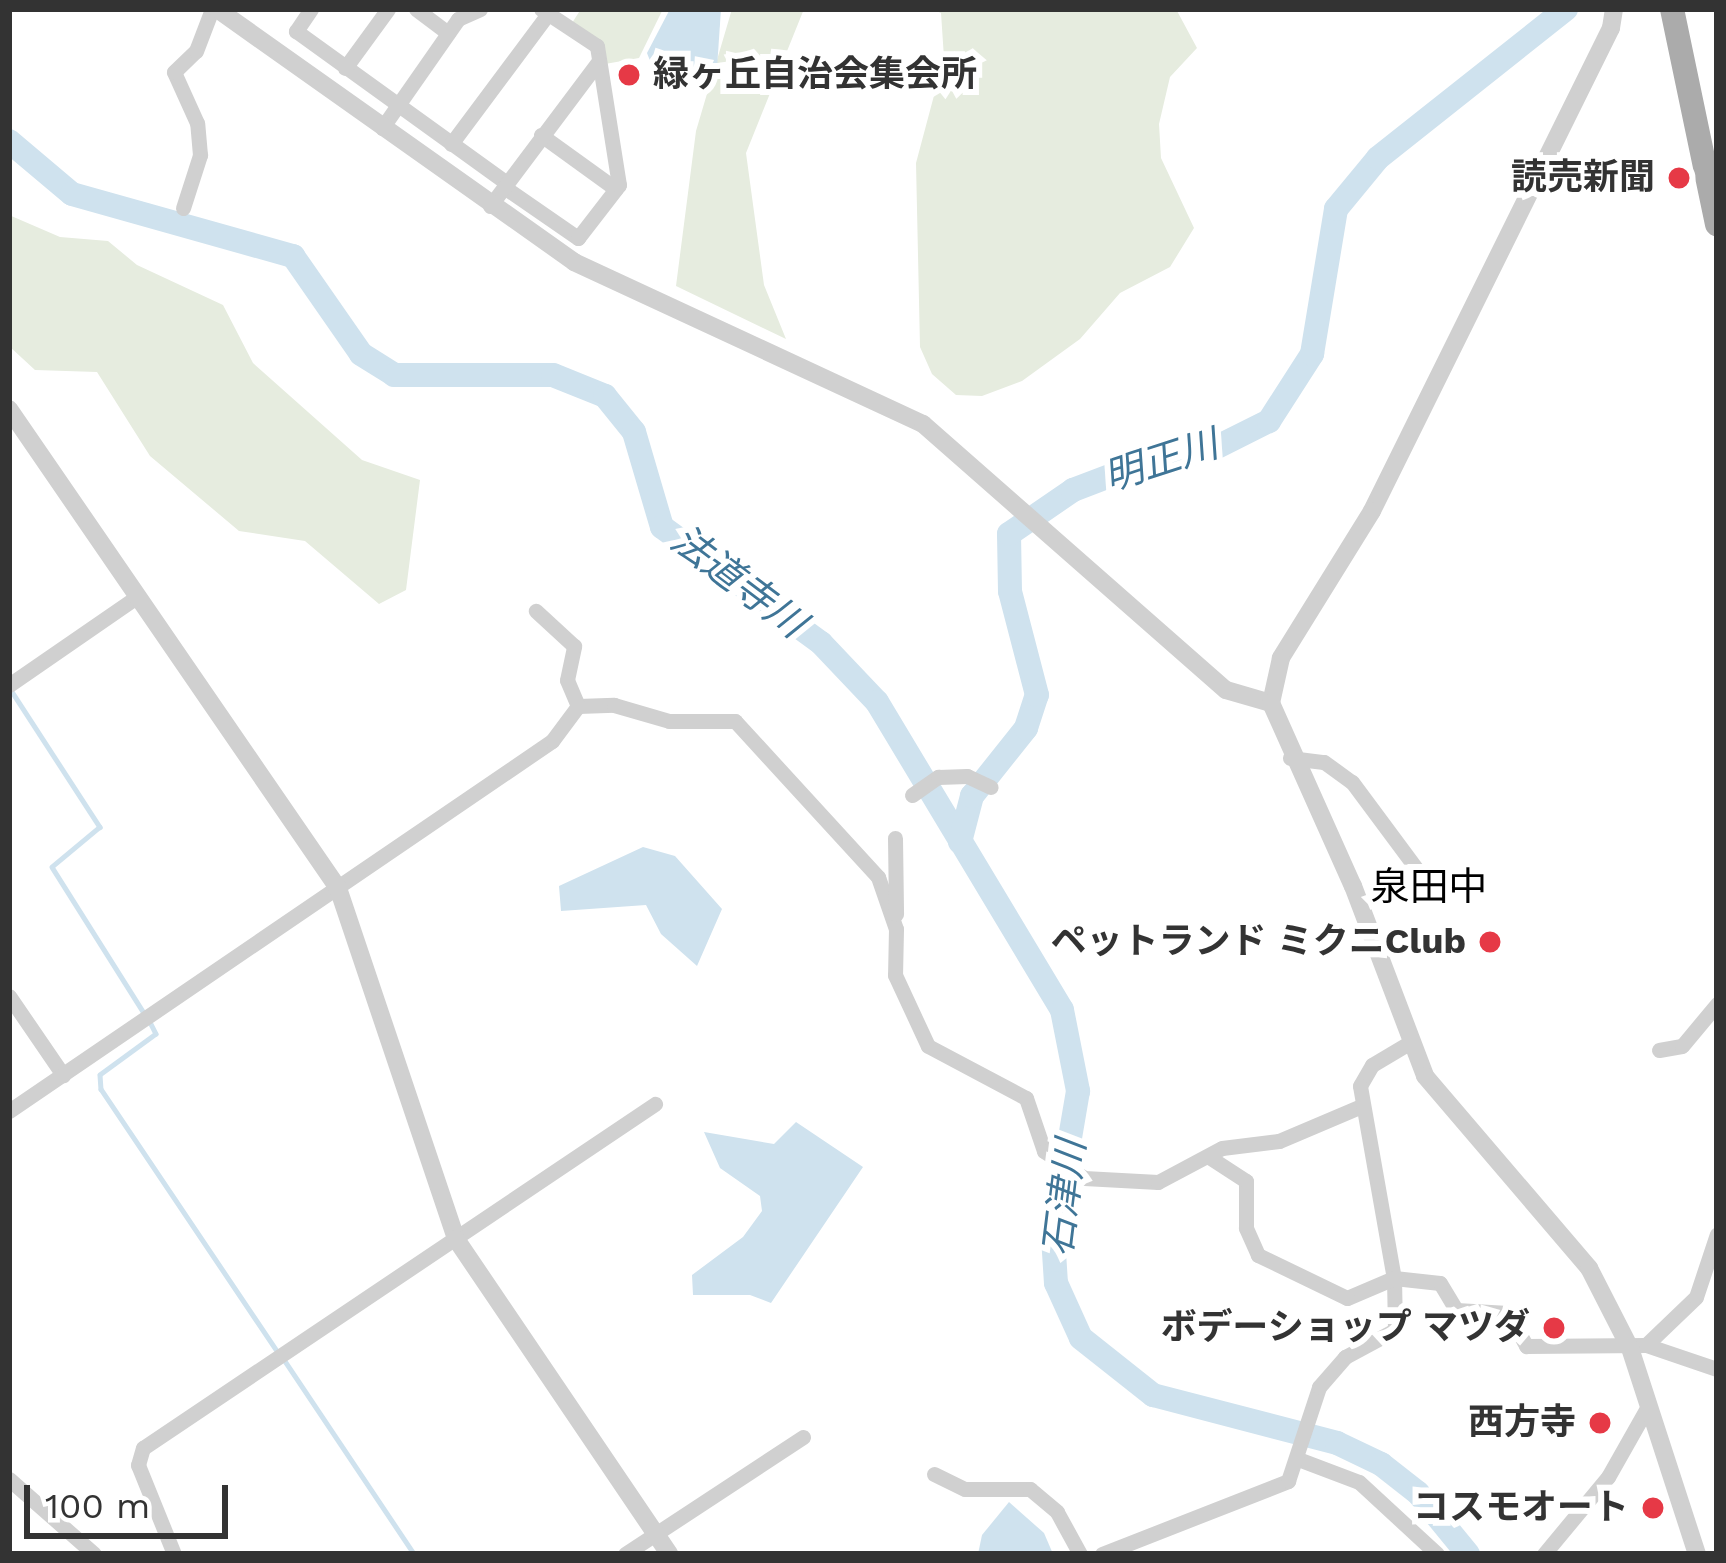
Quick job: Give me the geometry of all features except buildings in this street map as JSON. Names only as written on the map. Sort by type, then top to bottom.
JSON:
[{"type":"main road","points":[[1672,9],[1709,148],[1717,224]]},
{"type":"street","points":[[183,208],[200,155],[197,123],[174,72],[196,51],[215,9],[574,262],[871,394],[944,441],[1226,690],[1270,703]]},
{"type":"street","points":[[311,9],[296,31],[578,238],[616,189],[597,46],[545,11],[451,144]]},
{"type":"street","points":[[345,68],[388,9]]},
{"type":"street","points":[[416,9],[448,32]]},
{"type":"street","points":[[382,128],[448,32],[480,9]]},
{"type":"street","points":[[1614,9],[1611,28],[1372,511],[1281,658],[1270,703],[1425,1076],[1589,1268],[1638,1347],[1647,1408],[1697,1554]]},
{"type":"street","points":[[490,206],[599,61]]},
{"type":"street","points":[[541,135],[616,189]]},
{"type":"street","points":[[9,409],[338,888],[456,1239],[669,1554]]},
{"type":"street","points":[[9,685],[135,598]]},
{"type":"street","points":[[536,610],[574,646],[567,680],[578,706]]},
{"type":"street","points":[[9,1111],[552,741],[578,706]]},
{"type":"street","points":[[578,706],[735,721],[878,877],[896,929]]},
{"type":"street","points":[[1290,758],[1324,762],[1352,782],[1421,875]]},
{"type":"street","points":[[912,795],[938,778],[967,776],[991,787]]},
{"type":"street","points":[[896,838],[895,975],[928,1046],[1026,1098],[1044,1151],[1084,1178],[1159,1182],[1249,1141],[1279,1141],[1359,1107]]},
{"type":"street","points":[[1377,952],[1437,938]]},
{"type":"street","points":[[9,996],[63,1075]]},
{"type":"street","points":[[1659,1050],[1682,1046],[1717,1004]]},
{"type":"street","points":[[1102,1554],[1288,1481],[1312,1416],[1315,1394],[1345,1357],[1395,1330],[1394,1278],[1359,1107],[1362,1076],[1409,1042]]},
{"type":"street","points":[[174,1554],[138,1466],[143,1448],[655,1104]]},
{"type":"street","points":[[1209,1157],[1246,1181],[1246,1228],[1267,1263],[1347,1298],[1394,1278],[1440,1283],[1464,1312],[1508,1313],[1526,1346],[1638,1347],[1717,1369]]},
{"type":"street","points":[[1638,1347],[1696,1297],[1717,1234]]},
{"type":"street","points":[[1544,1554],[1608,1477],[1647,1408]]},
{"type":"street","points":[[625,1554],[803,1438]]},
{"type":"street","points":[[1298,1459],[1359,1482],[1437,1554]]},
{"type":"street","points":[[934,1474],[965,1489],[1030,1489],[1057,1512],[1079,1554]]},
{"type":"street","points":[[9,1479],[61,1516],[94,1554]]},
{"type":"shaded area","points":[[581,9],[663,9],[639,58],[605,64],[572,23]]},
{"type":"shaded area","points":[[732,9],[804,9],[746,153],[764,285],[786,339],[676,286],[696,131]]},
{"type":"shaded area","points":[[932,9],[1176,9],[1197,48],[1170,77],[1159,124],[1161,158],[1194,228],[1170,267],[1120,293],[1080,339],[1022,381],[982,396],[956,395],[932,374],[920,347],[916,163],[944,58],[941,13]]},
{"type":"shaded area","points":[[9,215],[60,237],[108,241],[137,265],[223,305],[253,363],[362,460],[420,480],[406,590],[379,604],[305,541],[239,531],[150,456],[97,372],[35,370],[9,346]]},
{"type":"water","points":[[670,9],[721,9],[716,83],[652,66],[647,53]]},
{"type":"water","points":[[643,847],[675,856],[722,909],[697,966],[661,934],[646,905],[561,911],[559,886]]},
{"type":"water","points":[[796,1122],[863,1167],[771,1303],[750,1295],[693,1295],[692,1275],[743,1237],[762,1211],[760,1196],[720,1168],[704,1132],[774,1144]]},
{"type":"water","points":[[1009,1502],[1044,1533],[1053,1554],[978,1554],[982,1535]]},
{"type":"waterway","name":"明正川","points":[[960,842],[972,796],[1026,728],[1037,695],[1010,591],[1009,534],[1073,490],[1136,466],[1211,450],[1269,421],[1312,354],[1336,209],[1378,158],[1566,9]]},
{"type":"waterway","points":[[9,141],[72,194],[293,256],[361,354],[394,375],[553,375],[605,396],[634,432],[662,527],[821,643],[877,702],[1062,1010],[1078,1091],[1053,1237],[1056,1283],[1081,1338],[1153,1395],[1337,1443],[1381,1464],[1418,1493],[1468,1554]]},
{"type":"waterway","points":[[9,687],[100,827],[52,867],[144,1013]]},
{"type":"waterway","points":[[150,1022],[156,1034],[100,1075],[101,1089],[278,1352]]},
{"type":"waterway","points":[[285,1361],[414,1554]]},
{"type":"place","name":"緑ヶ丘自治会集会所","points":[[629,75]]},
{"type":"place","name":"読売新聞","points":[[1679,178]]},
{"type":"place","name":"ペットランド ミクニClub","points":[[1490,942]]},
{"type":"place","name":"ボデーショップ マツダ","points":[[1554,1328]]},
{"type":"place","name":"西方寺","points":[[1600,1423]]},
{"type":"place","name":"コスモオート","points":[[1653,1508]]},
{"type":"district","name":"泉田中","points":[[1429,887]]},
{"type":"water label","name":"法道寺川","points":[[738,582]]},
{"type":"water label","name":"石津川","points":[[1065,1198]]}]
